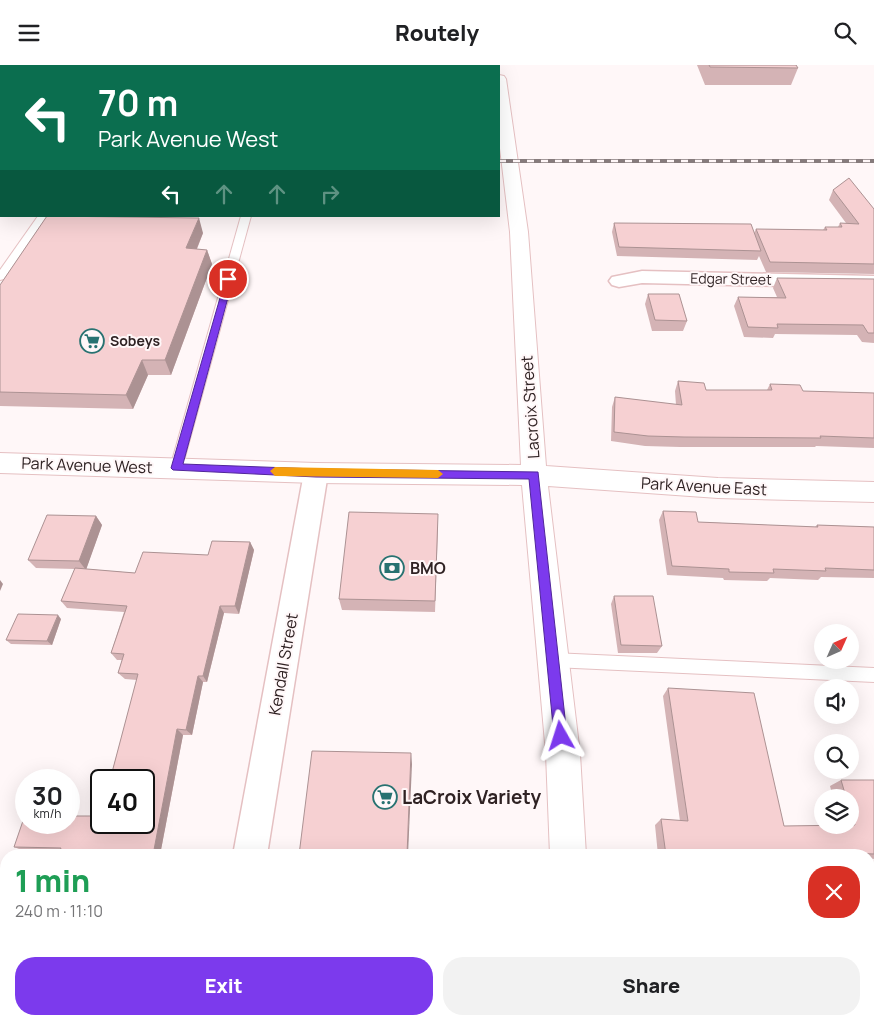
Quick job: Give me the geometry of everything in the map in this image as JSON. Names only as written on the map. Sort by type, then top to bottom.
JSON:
[{"type":"main road","name":"Lacroix Street","points":[[500,87],[519,232],[534,475],[562,754],[568,849]]},
{"type":"main road","name":"Park Avenue West","points":[[0,463],[316,473],[534,475]]},
{"type":"main road","name":"Park Avenue East","points":[[534,475],[718,488],[874,492]]},
{"type":"street","name":"Edgar Street","points":[[619,281],[642,277],[874,283]]},
{"type":"street","name":"Kendall Street","points":[[251,849],[316,473]]},
{"type":"lane","points":[[0,277],[42,217]]},
{"type":"lane","points":[[176,468],[246,217]]},
{"type":"lane","points":[[553,660],[874,675]]},
{"type":"building","points":[[709,65],[796,65],[798,68],[710,67]]},
{"type":"building","points":[[849,178],[874,209],[874,264],[770,262],[756,229],[827,230],[825,227],[842,227],[840,223],[859,224],[833,190]]},
{"type":"building","name":"Sobeys","points":[[46,217],[199,218],[186,248],[207,250],[165,360],[142,360],[126,395],[0,392],[0,285]]},
{"type":"building","points":[[614,223],[751,224],[761,251],[619,247]]},
{"type":"building","points":[[777,278],[874,279],[874,333],[868,333],[863,325],[777,324],[778,328],[748,327],[738,297],[786,298]]},
{"type":"building","points":[[648,294],[679,294],[687,321],[655,320]]},
{"type":"building","points":[[678,381],[704,383],[706,390],[772,390],[770,384],[800,385],[803,391],[874,393],[874,438],[820,436],[821,438],[684,437],[648,436],[614,432],[615,397],[682,405]]},
{"type":"building","points":[[663,511],[696,512],[698,522],[818,527],[817,525],[874,527],[874,570],[825,568],[826,571],[773,569],[774,573],[729,572],[729,569],[672,566]]},
{"type":"building","name":"BMO","points":[[349,512],[438,514],[435,601],[339,599]]},
{"type":"building","points":[[47,515],[96,516],[79,561],[28,560]]},
{"type":"building","points":[[212,541],[250,542],[235,606],[220,606],[203,676],[198,676],[186,730],[177,729],[154,849],[14,847],[18,834],[80,834],[80,816],[90,816],[90,834],[155,834],[155,769],[113,769],[138,674],[118,673],[124,654],[111,653],[127,606],[61,601],[75,568],[135,573],[143,552],[208,555]]},
{"type":"building","points":[[614,596],[653,596],[662,646],[621,645]]},
{"type":"building","points":[[18,614],[58,615],[47,641],[6,640]]},
{"type":"building","points":[[668,688],[754,693],[784,826],[814,826],[814,834],[859,834],[859,789],[844,789],[841,780],[874,780],[874,849],[665,849],[661,819],[688,821]]},
{"type":"building","points":[[312,751],[411,753],[407,849],[300,849]]},
{"type":"railway","points":[[500,161],[874,161]]},
{"type":"slow traffic","points":[[275,471],[438,474]]},
{"type":"place","name":"Sobeys","points":[[92,341]]},
{"type":"place","name":"BMO","points":[[392,568]]},
{"type":"place","name":"LaCroix Variety","points":[[385,797]]},
{"type":"route","points":[[228,279],[176,468],[316,473],[534,475],[561,736]]}]
